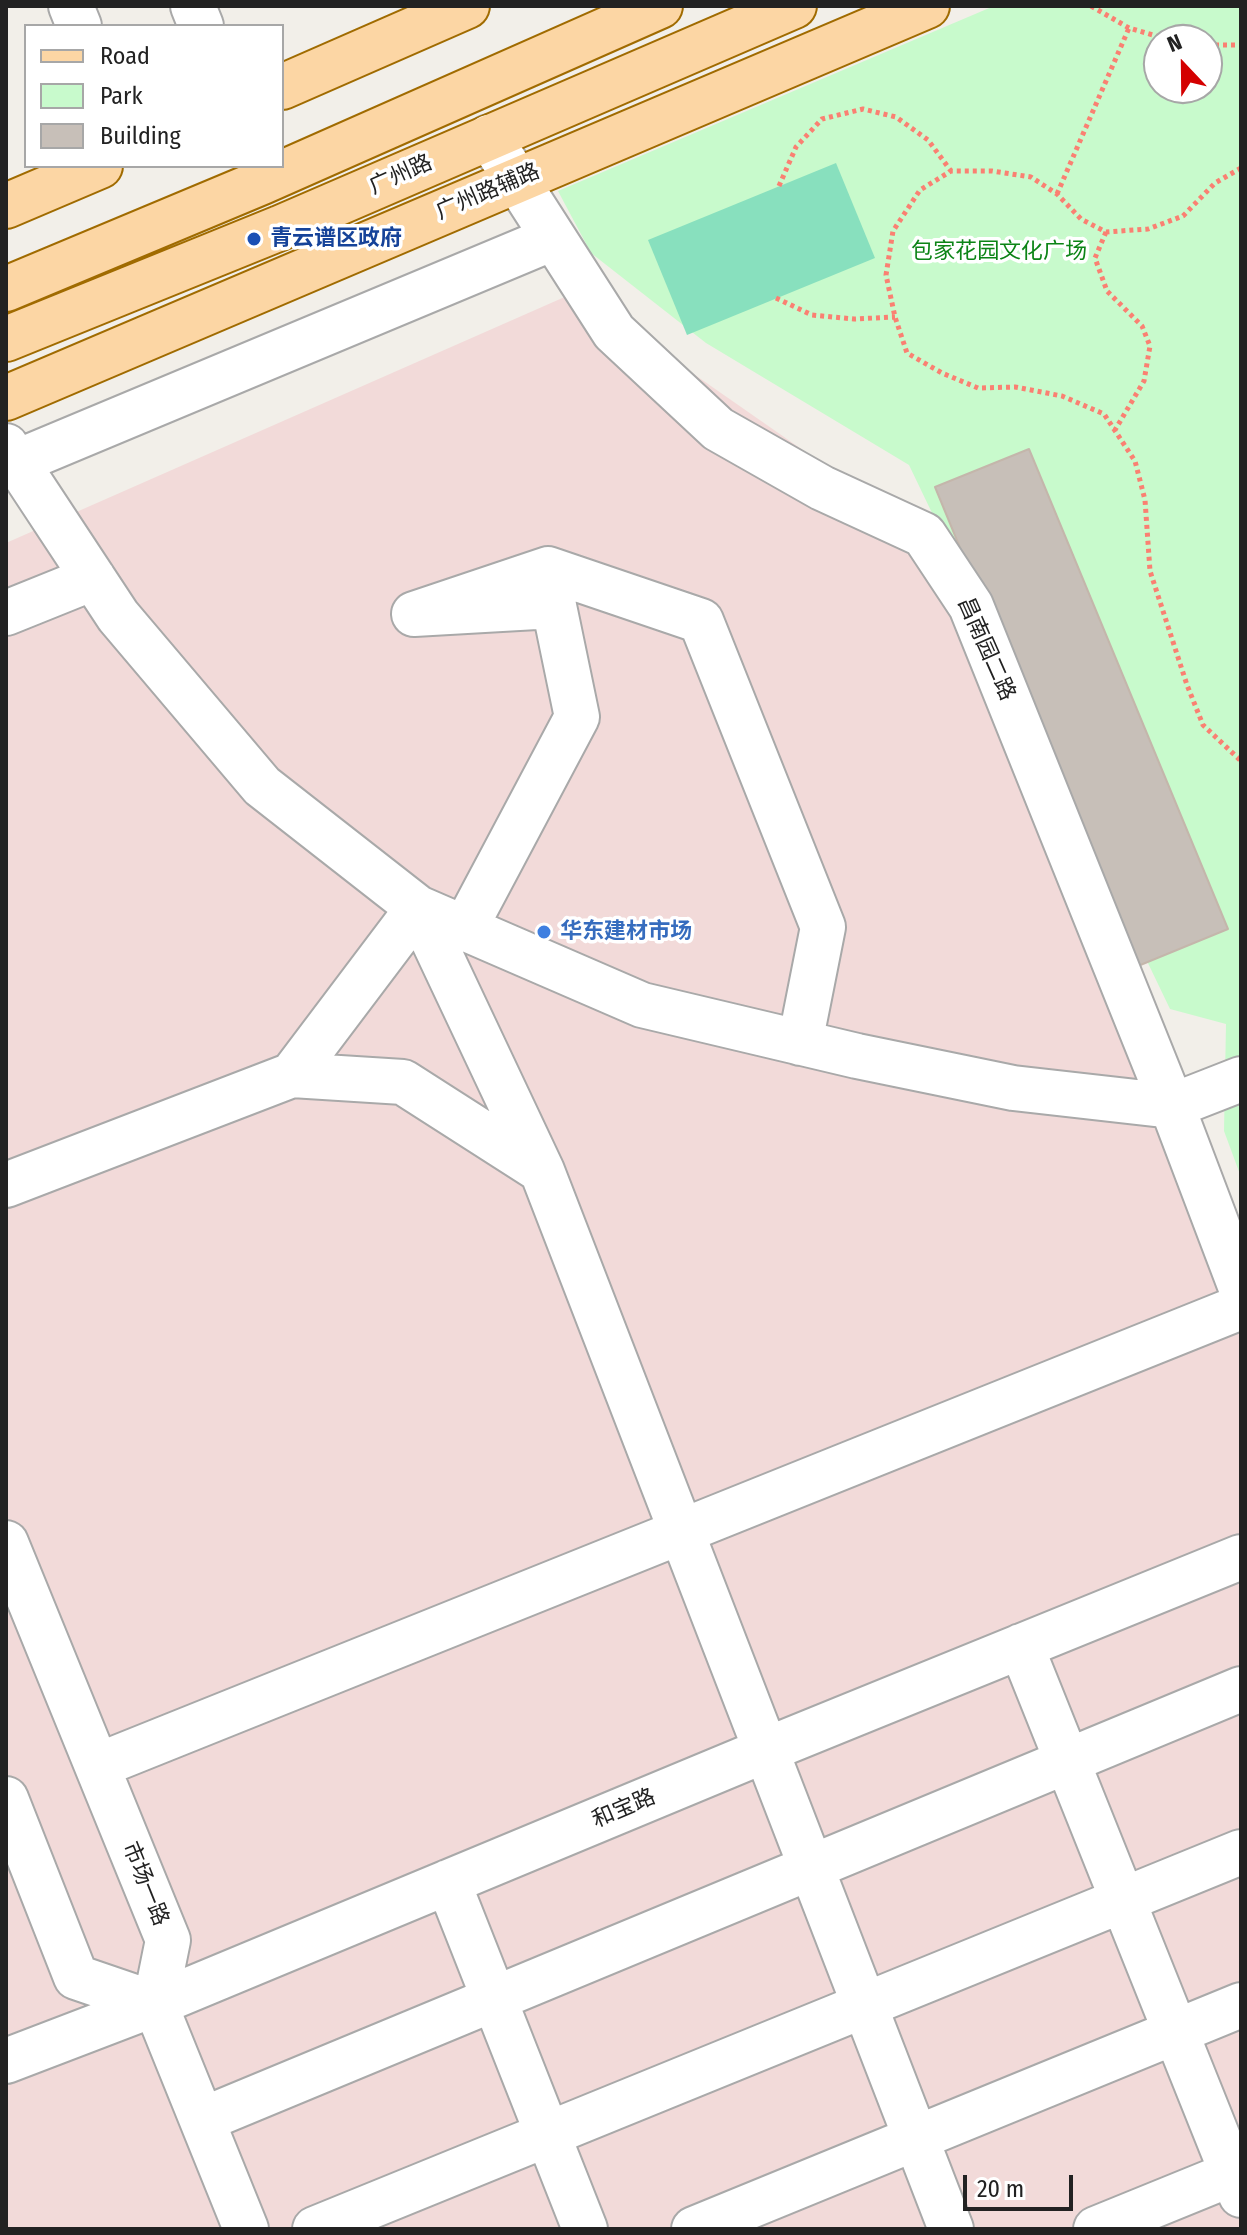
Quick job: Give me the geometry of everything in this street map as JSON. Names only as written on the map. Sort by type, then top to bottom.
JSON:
[{"type":"main road","points":[[284,86],[467,6]]},
{"type":"main road","points":[[284,164],[660,6]]},
{"type":"main road","name":"广州路","points":[[6,339],[280,228],[794,6]]},
{"type":"main road","name":"广州路辅路","points":[[6,398],[927,6]]},
{"type":"main road","points":[[6,206],[95,168]]},
{"type":"main road","points":[[6,289],[259,174]]},
{"type":"street","name":"昌南园二路","points":[[489,137],[614,332],[718,429],[822,488],[924,535],[971,606],[1172,1106],[1241,1288]]},
{"type":"street","points":[[259,174],[280,228]]},
{"type":"street","points":[[553,238],[11,454],[118,616],[262,786],[418,908],[642,1005],[800,1043],[1013,1088],[1172,1106],[1241,1079]]},
{"type":"street","points":[[465,928],[577,717],[554,606],[414,614],[548,569],[701,621],[823,927],[800,1043]]},
{"type":"street","points":[[6,613],[93,578]]},
{"type":"street","points":[[292,1075],[418,908]]},
{"type":"street","points":[[418,908],[542,1171],[951,2229]]},
{"type":"street","points":[[6,1185],[292,1075],[403,1082],[542,1171]]},
{"type":"street","points":[[97,1766],[1241,1307]]},
{"type":"street","name":"市场一路","points":[[6,1543],[168,1940],[155,2004]]},
{"type":"street","name":"和宝路","points":[[6,2061],[155,2004],[1241,1557]]},
{"type":"street","points":[[1021,1646],[1238,2179],[1096,2229]]},
{"type":"street","points":[[202,2120],[1241,1689]]},
{"type":"street","points":[[6,1799],[76,1977],[155,2004],[246,2229]]},
{"type":"street","points":[[315,2229],[1241,1852]]},
{"type":"street","points":[[448,1882],[585,2229]]},
{"type":"street","points":[[694,2229],[1241,2005]]},
{"type":"path","points":[[1091,6],[1129,28],[1143,32]]},
{"type":"path","points":[[1057,194],[1129,28]]},
{"type":"path","points":[[779,186],[796,147],[822,119],[863,109],[896,117],[928,140],[951,171]]},
{"type":"path","points":[[1241,168],[1215,183],[1183,216],[1148,229],[1106,232],[1081,219],[1057,194],[1031,177],[992,171],[951,171],[920,190],[893,231],[886,275],[907,353],[942,373],[978,388],[1015,387],[1062,396],[1104,414],[1135,461],[1145,500],[1150,571],[1187,685],[1203,725],[1241,761]]},
{"type":"path","points":[[1106,232],[1095,258],[1107,291],[1142,326],[1150,346],[1144,381],[1115,430]]},
{"type":"path","points":[[776,298],[812,315],[854,319],[895,317]]},
{"type":"shaded area","name":"华东建材市场","points":[[576,292],[919,531],[1241,1322],[1241,2229],[6,2229],[6,543]]},
{"type":"green space","name":"包家花园文化广场","points":[[994,6],[1241,6],[1241,1177],[1224,1131],[1226,1024],[1170,1009],[909,465],[706,343],[591,253],[558,191]]},
{"type":"green space","points":[[836,163],[875,258],[687,335],[648,240]]},
{"type":"building","points":[[1029,449],[1228,929],[1133,968],[935,487]]},
{"type":"place","name":"青云谱区政府","points":[[254,239]]},
{"type":"place","name":"华东建材市场","points":[[544,932]]}]
